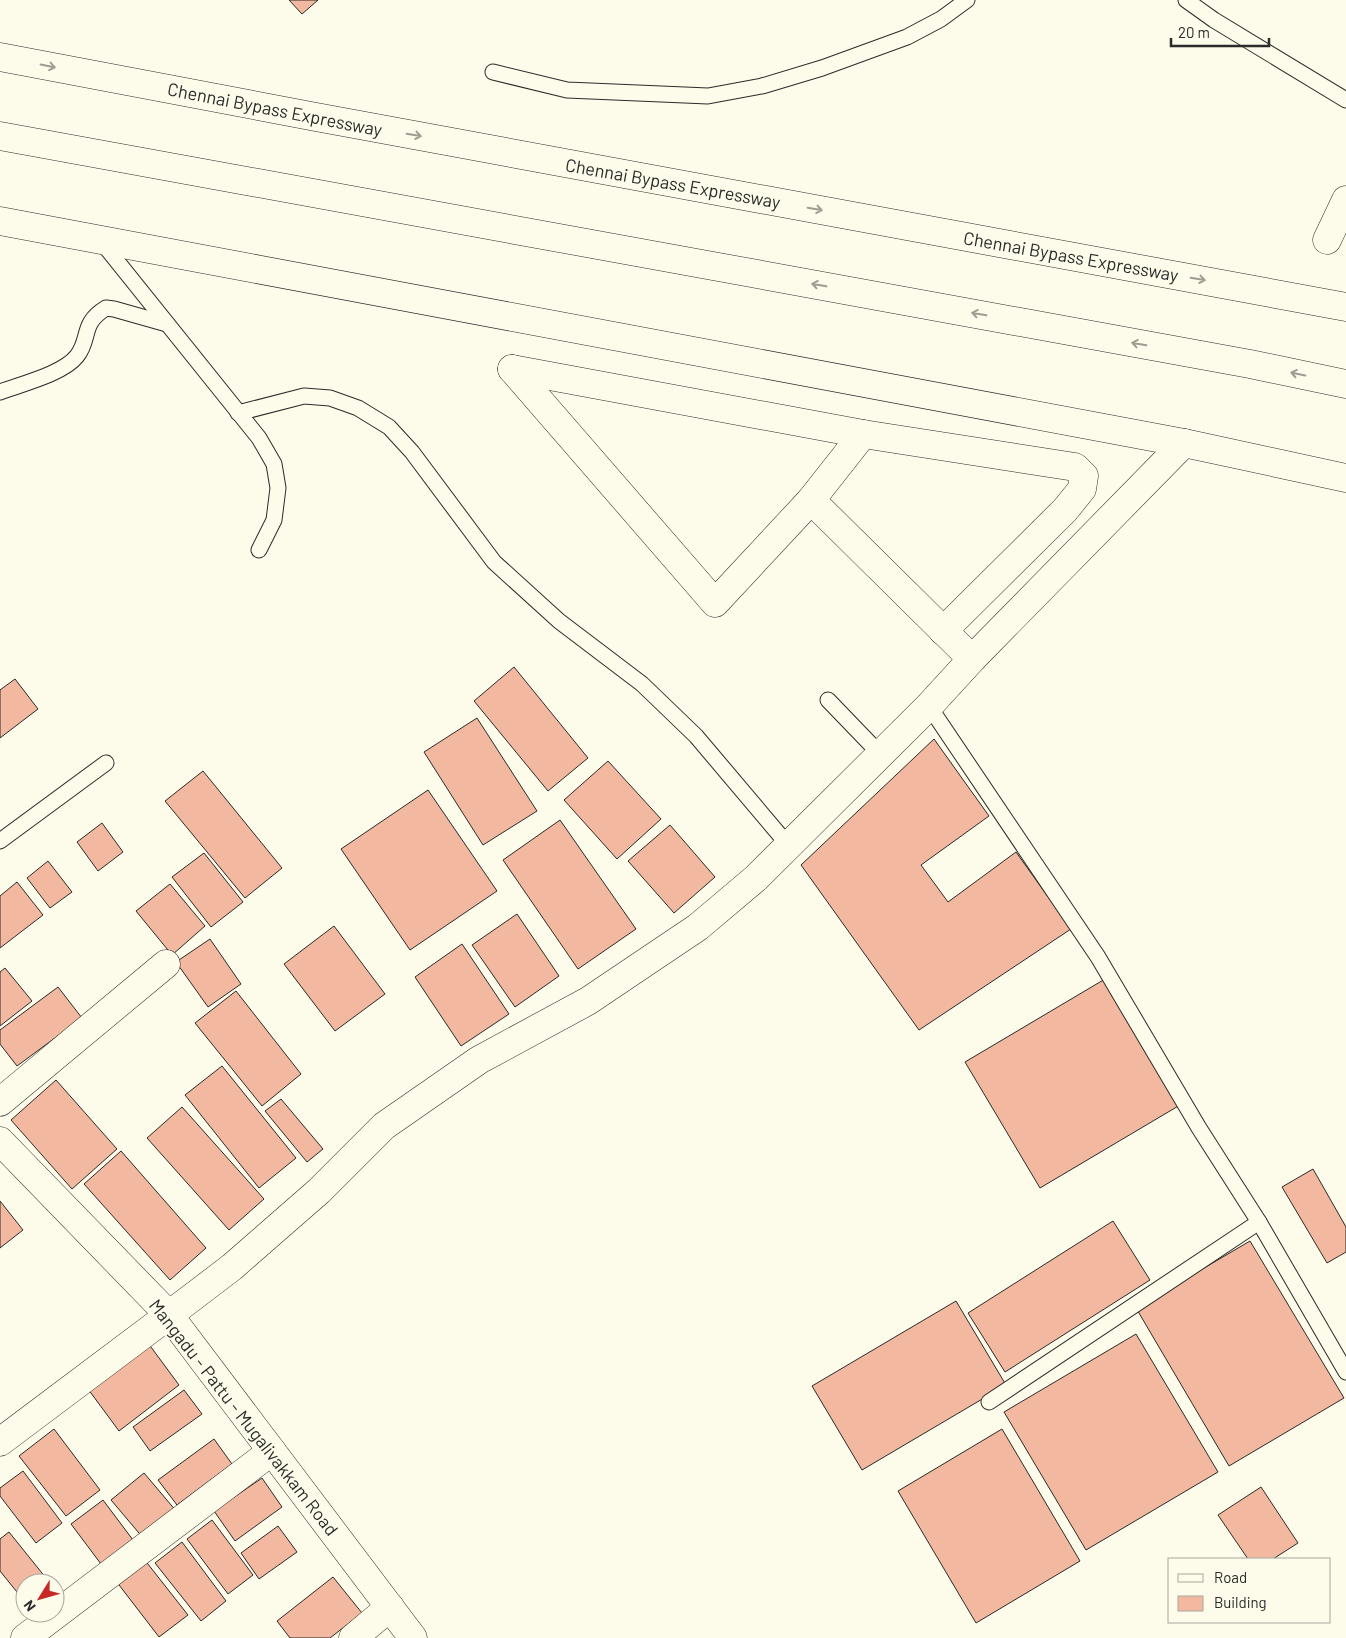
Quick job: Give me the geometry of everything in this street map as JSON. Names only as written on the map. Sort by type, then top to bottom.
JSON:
[{"type":"main road","name":"Chennai Bypass Expressway","points":[[0,57],[1346,307]]},
{"type":"main road","points":[[0,136],[1250,364],[1346,384]]},
{"type":"main road","points":[[1327,240],[1346,200]]},
{"type":"main road","points":[[0,220],[1184,443],[1346,478]]},
{"type":"main road","points":[[863,434],[811,500],[716,603],[512,369],[863,434],[1075,467],[1084,476],[1082,489],[1066,510],[943,631]]},
{"type":"main road","points":[[0,1442],[232,1268],[319,1191],[384,1126],[479,1060],[588,1001],[698,927],[756,878],[881,755],[972,659],[1184,443]]},
{"type":"main road","points":[[811,500],[972,659]]},
{"type":"main road","points":[[0,1102],[166,964]]},
{"type":"main road","name":"Mangadu - Pattu - Mugalivakkam Road","points":[[0,1140],[169,1315],[413,1638]]},
{"type":"main road","points":[[25,1638],[272,1451]]},
{"type":"main road","points":[[353,1638],[390,1607]]},
{"type":"lane","points":[[493,72],[567,90],[708,96],[762,86],[822,68],[907,37],[941,19],[968,0]]},
{"type":"lane","points":[[1186,0],[1206,5],[1346,100]]},
{"type":"lane","points":[[99,239],[259,438],[274,464],[278,488],[274,520],[259,550]]},
{"type":"lane","points":[[0,392],[55,372],[73,361],[79,354],[91,319],[106,308],[167,324]]},
{"type":"lane","points":[[238,413],[304,396],[330,398],[358,408],[389,427],[412,452],[494,562],[559,621],[642,684],[696,736],[789,846]]},
{"type":"lane","points":[[828,700],[881,755]]},
{"type":"lane","points":[[929,706],[1098,957],[1199,1128],[1259,1222],[1346,1372]]},
{"type":"lane","points":[[0,841],[106,763]]},
{"type":"lane","points":[[989,1402],[1259,1222]]},
{"type":"building","points":[[289,0],[318,0],[302,14]]},
{"type":"building","points":[[514,667],[588,758],[548,791],[474,701]]},
{"type":"building","points":[[15,679],[38,709],[0,738],[0,690]]},
{"type":"building","points":[[477,718],[537,811],[483,845],[424,752]]},
{"type":"building","points":[[934,739],[989,816],[921,865],[948,902],[1016,852],[1071,929],[919,1030],[801,865]]},
{"type":"building","points":[[608,761],[661,819],[617,859],[564,800]]},
{"type":"building","points":[[203,771],[282,868],[245,898],[165,801]]},
{"type":"building","points":[[428,790],[497,891],[410,950],[341,849]]},
{"type":"building","points":[[560,820],[636,929],[578,969],[503,860]]},
{"type":"building","points":[[102,823],[123,852],[98,871],[77,842]]},
{"type":"building","points":[[670,825],[715,877],[674,913],[628,861]]},
{"type":"building","points":[[204,853],[243,902],[211,927],[172,877]]},
{"type":"building","points":[[48,861],[72,892],[50,908],[27,878]]},
{"type":"building","points":[[17,882],[43,915],[0,948],[0,896]]},
{"type":"building","points":[[170,884],[205,926],[172,955],[136,911]]},
{"type":"building","points":[[517,914],[559,976],[515,1007],[472,945]]},
{"type":"building","points":[[334,926],[385,994],[335,1031],[284,964]]},
{"type":"building","points":[[210,939],[241,984],[208,1007],[176,962]]},
{"type":"building","points":[[462,944],[509,1014],[461,1046],[415,977]]},
{"type":"building","points":[[5,968],[32,1001],[0,1026],[0,972]]},
{"type":"building","points":[[1105,979],[1180,1105],[1040,1188],[965,1062]]},
{"type":"building","points":[[58,987],[82,1018],[17,1066],[0,1044],[0,1030]]},
{"type":"building","points":[[236,991],[301,1074],[262,1106],[195,1023]]},
{"type":"building","points":[[222,1066],[296,1158],[259,1188],[185,1095]]},
{"type":"building","points":[[56,1080],[117,1149],[72,1189],[11,1120]]},
{"type":"building","points":[[281,1099],[323,1149],[307,1162],[265,1111]]},
{"type":"building","points":[[182,1107],[264,1199],[229,1230],[147,1138]]},
{"type":"building","points":[[121,1151],[206,1248],[170,1280],[84,1184]]},
{"type":"building","points":[[1313,1169],[1346,1227],[1346,1252],[1327,1263],[1282,1187]]},
{"type":"building","points":[[0,1201],[23,1230],[0,1248]]},
{"type":"building","points":[[1113,1221],[1150,1280],[1005,1372],[968,1313]]},
{"type":"building","points":[[1250,1241],[1344,1398],[1229,1466],[1136,1308]]},
{"type":"building","points":[[956,1301],[1006,1385],[862,1470],[812,1386]]},
{"type":"building","points":[[1136,1334],[1218,1472],[1086,1550],[1004,1412]]},
{"type":"building","points":[[148,1343],[179,1385],[119,1431],[88,1389]]},
{"type":"building","points":[[184,1390],[202,1414],[150,1451],[133,1427]]},
{"type":"building","points":[[54,1429],[100,1490],[66,1516],[19,1456]]},
{"type":"building","points":[[1002,1429],[1080,1561],[976,1623],[898,1491]]},
{"type":"building","points":[[214,1439],[232,1464],[177,1505],[158,1480]]},
{"type":"building","points":[[23,1471],[62,1523],[36,1543],[0,1496],[0,1488]]},
{"type":"building","points":[[144,1473],[177,1512],[144,1539],[111,1500]]},
{"type":"building","points":[[262,1478],[282,1507],[235,1541],[214,1511]]},
{"type":"building","points":[[1261,1487],[1298,1543],[1275,1558],[1247,1558],[1218,1515]]},
{"type":"building","points":[[103,1500],[133,1540],[101,1564],[71,1524]]},
{"type":"building","points":[[212,1520],[253,1575],[228,1594],[187,1539]]},
{"type":"building","points":[[278,1526],[297,1552],[259,1579],[241,1553]]},
{"type":"building","points":[[9,1532],[42,1573],[15,1573],[15,1590],[0,1571],[0,1539]]},
{"type":"building","points":[[182,1542],[226,1601],[201,1621],[155,1563]]},
{"type":"building","points":[[144,1559],[188,1615],[159,1637],[116,1581]]},
{"type":"building","points":[[333,1577],[362,1613],[330,1638],[290,1638],[277,1621]]}]
